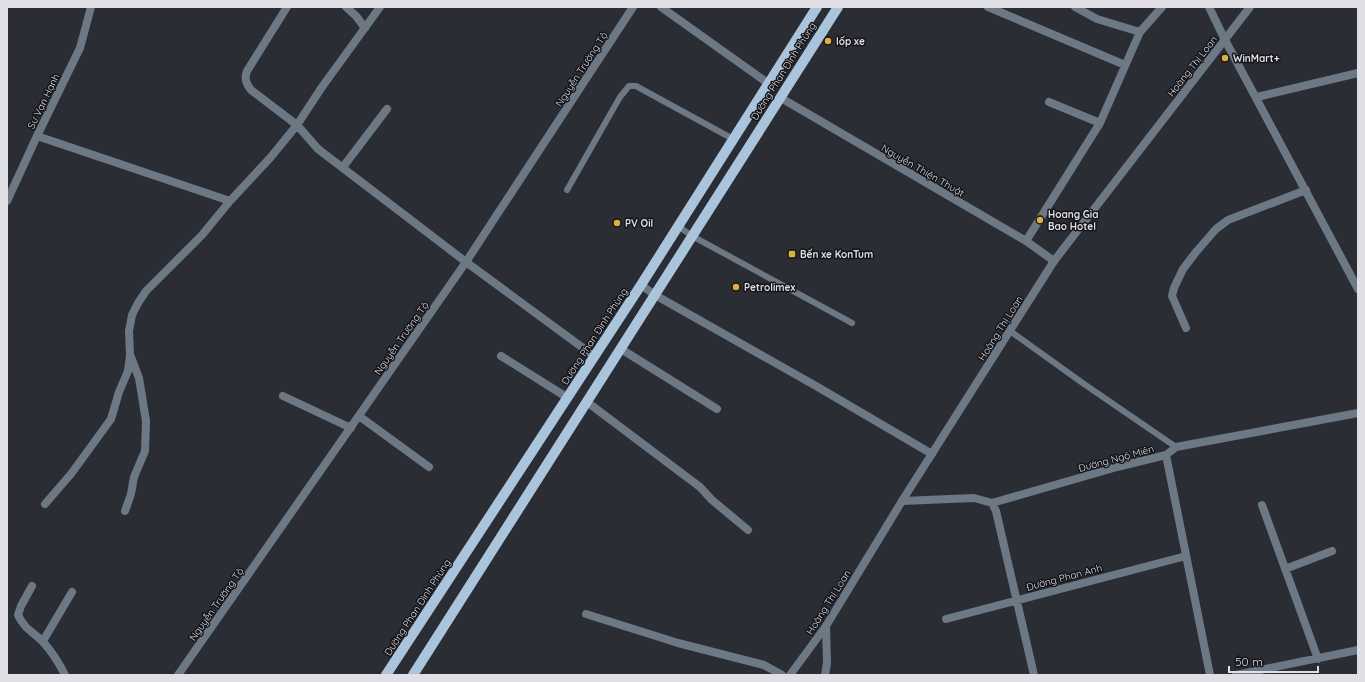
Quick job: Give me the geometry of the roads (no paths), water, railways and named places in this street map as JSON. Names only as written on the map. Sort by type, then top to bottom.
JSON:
[{"type":"main road","name":"Đường Phan Đình Phùng","points":[[386,675],[641,285],[817,7]]},
{"type":"main road","name":"Đường Phan Đình Phùng","points":[[414,675],[838,7]]},
{"type":"street","name":"Sư Vạn Hạnh","points":[[7,201],[80,48],[91,7]]},
{"type":"street","points":[[287,7],[247,72],[245,77],[247,85],[251,90],[297,125],[318,148],[466,262],[594,356]]},
{"type":"street","points":[[346,7],[366,28]]},
{"type":"street","points":[[45,504],[71,474],[112,419],[128,371],[130,355],[129,331],[132,315],[146,291],[202,235],[230,201],[270,158],[297,125],[322,87],[380,7]]},
{"type":"street","name":"Nguyễn Trường Tộ","points":[[178,675],[466,262],[633,7]]},
{"type":"street","points":[[661,7],[769,84]]},
{"type":"street","points":[[988,7],[1126,65]]},
{"type":"street","points":[[1075,7],[1097,19],[1140,32]]},
{"type":"street","points":[[1026,241],[1100,123],[1140,32],[1162,7]]},
{"type":"street","points":[[1209,7],[1225,40],[1358,289]]},
{"type":"street","name":"Hoàng Thị Loan","points":[[790,675],[826,626],[902,501],[1054,261],[1250,7]]},
{"type":"street","points":[[1256,97],[1358,73]]},
{"type":"street","name":"Nguyễn Thiện Thuật","points":[[781,98],[1026,241],[1054,261]]},
{"type":"street","points":[[1049,102],[1100,123]]},
{"type":"street","points":[[343,167],[387,109]]},
{"type":"street","points":[[37,136],[230,201]]},
{"type":"street","points":[[1186,328],[1172,296],[1183,269],[1209,235],[1228,220],[1306,190]]},
{"type":"street","points":[[641,285],[655,295],[816,386],[932,454]]},
{"type":"street","points":[[621,349],[717,408]]},
{"type":"street","points":[[125,511],[131,494],[134,477],[145,451],[146,421],[139,378],[130,355]]},
{"type":"street","points":[[501,356],[568,398]]},
{"type":"street","points":[[283,396],[351,428]]},
{"type":"street","points":[[586,402],[700,487],[712,500],[748,530]]},
{"type":"street","name":"Đường Ngộ Miên","points":[[992,503],[1116,467],[1166,455],[1176,447],[1358,413]]},
{"type":"street","points":[[359,416],[429,467]]},
{"type":"street","points":[[1166,455],[1210,675]]},
{"type":"street","points":[[902,501],[974,498],[992,503],[996,511],[1034,675]]},
{"type":"street","points":[[1262,505],[1318,659]]},
{"type":"street","points":[[1285,569],[1332,551]]},
{"type":"street","name":"Đường Phan Anh","points":[[946,619],[1186,556]]},
{"type":"street","points":[[32,586],[21,606],[18,615],[22,623],[31,633],[43,641],[55,656],[65,675]]},
{"type":"street","points":[[43,641],[72,592]]},
{"type":"street","points":[[586,614],[685,645],[764,665],[782,675]]},
{"type":"street","points":[[825,675],[827,663],[826,626]]},
{"type":"street","points":[[1236,675],[1358,650]]},
{"type":"lane","points":[[567,190],[620,97],[629,86],[636,86],[733,139]]},
{"type":"lane","points":[[678,226],[692,236],[852,323]]},
{"type":"lane","points":[[1010,330],[1084,384],[1176,447]]},
{"type":"place","name":"lốp xe","points":[[828,41]]},
{"type":"place","name":"WinMart+","points":[[1225,58]]},
{"type":"place","name":"Hoang Gia Bao Hotel","points":[[1040,220]]},
{"type":"place","name":"PV Oil","points":[[617,223]]},
{"type":"place","name":"Bến xe KonTum","points":[[792,254]]},
{"type":"place","name":"Petrolimex","points":[[736,287]]}]
